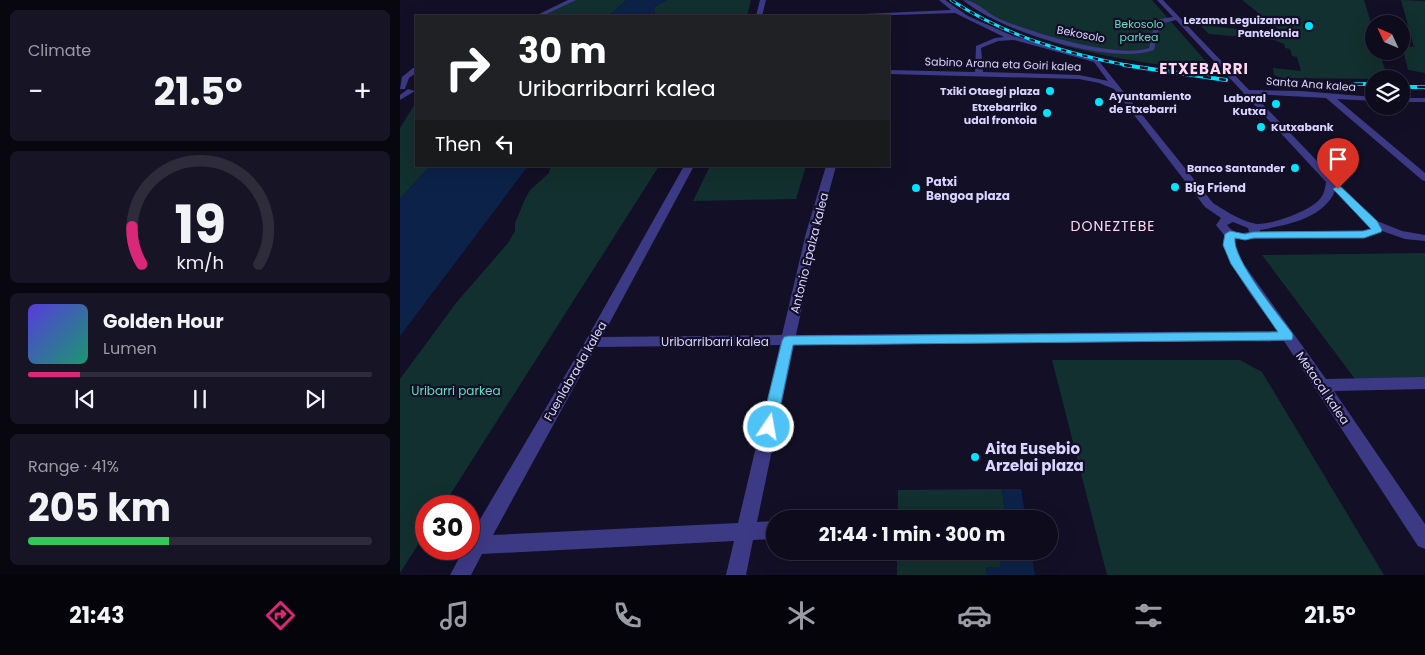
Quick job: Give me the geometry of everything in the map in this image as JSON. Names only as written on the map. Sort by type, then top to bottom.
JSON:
[{"type":"street","points":[[540,15],[574,0]]},
{"type":"street","points":[[759,15],[763,0]]},
{"type":"street","points":[[942,0],[955,12],[998,35],[1096,61],[1209,205],[1230,227],[1245,237],[1309,211],[1326,199],[1332,190],[1331,182]]},
{"type":"street","name":"Bekosolo","points":[[966,0],[1000,21],[1024,30],[1089,48],[1130,53],[1152,49],[1157,23],[1162,20],[1177,18]]},
{"type":"street","points":[[1160,0],[1377,230],[1364,234]]},
{"type":"street","points":[[887,15],[955,12]]},
{"type":"street","points":[[979,74],[978,47],[998,35]]},
{"type":"street","points":[[414,91],[410,88],[401,87],[406,77],[415,71]]},
{"type":"street","name":"Sabino Arana eta Goiri kalea","points":[[890,72],[1079,77],[1101,81],[1116,87]]},
{"type":"street","points":[[400,98],[414,91]]},
{"type":"street","name":"Santa Ana kalea","points":[[1248,92],[1302,93],[1365,98]]},
{"type":"street","points":[[1328,96],[1425,178]]},
{"type":"street","points":[[1410,100],[1425,100]]},
{"type":"street","name":"Fuenlabrada kalea","points":[[480,538],[592,342],[688,167]]},
{"type":"street","name":"Antonio Epalza kalea","points":[[736,575],[812,233],[831,167]]},
{"type":"street","points":[[1230,227],[1243,221],[1254,232],[1364,234],[1420,238]]},
{"type":"street","points":[[1373,224],[1387,230],[1420,238]]},
{"type":"street","name":"Metacal kalea","points":[[1230,227],[1229,245],[1237,264],[1425,540]]},
{"type":"street","name":"Uribarribarri kalea","points":[[592,342],[1287,336]]},
{"type":"street","points":[[1321,385],[1425,383]]},
{"type":"street","points":[[480,545],[766,531]]},
{"type":"street","name":"Fuenlabrada kalea","points":[[460,575],[468,560]]},
{"type":"green space","points":[[573,0],[627,0],[609,15],[540,15]]},
{"type":"green space","points":[[667,0],[751,0],[747,15],[655,15],[654,7]]},
{"type":"green space","name":"Bekosolo parkea","points":[[963,0],[1152,0],[1216,73],[1119,58],[1051,42],[1019,31],[989,17]]},
{"type":"green space","points":[[1242,0],[1364,0],[1369,15],[1365,15],[1365,60],[1382,60],[1385,70],[1365,70],[1365,79],[1282,78],[1274,75],[1273,68],[1301,71],[1297,57],[1292,56],[1290,49],[1285,48],[1284,44],[1274,40],[1209,34],[1200,25],[1285,34]]},
{"type":"green space","points":[[1401,0],[1425,1],[1425,73],[1408,70],[1406,60],[1410,60],[1410,47],[1414,47],[1410,33],[1410,15],[1405,15]]},
{"type":"green space","points":[[415,104],[415,167],[429,167],[400,199],[400,128]]},
{"type":"green space","name":"Uribarri parkea","points":[[551,167],[658,167],[450,495],[415,495],[415,549],[400,573],[400,379],[456,303],[508,243],[515,231],[515,223],[530,190],[549,173]]},
{"type":"green space","points":[[710,167],[806,167],[796,199],[693,201]]},
{"type":"green space","points":[[1425,253],[1425,378],[1355,379],[1262,255]]},
{"type":"green space","points":[[1052,360],[1240,360],[1262,372],[1384,575],[1107,575]]},
{"type":"green space","points":[[1002,489],[1005,510],[898,510],[898,490]]},
{"type":"green space","points":[[897,560],[1000,560],[1001,567],[986,567],[987,575],[897,575]]},
{"type":"water","points":[[627,0],[667,0],[654,7],[655,15],[609,15]]},
{"type":"water","points":[[429,167],[527,167],[400,336],[400,199]]},
{"type":"water","points":[[1002,489],[1021,489],[1024,510],[1005,510]]},
{"type":"water","points":[[1000,560],[1032,560],[1035,575],[987,575],[986,567],[1001,567]]},
{"type":"railway","points":[[951,0],[972,13],[1015,34],[1084,56],[1131,66]]},
{"type":"railway","points":[[1124,65],[1226,80]]},
{"type":"railway","points":[[1355,84],[1365,84]]},
{"type":"railway","points":[[1410,87],[1425,87]]},
{"type":"place","name":"Lezama Leguizamon Pantelonia","points":[[1309,26]]},
{"type":"place","name":"Txiki Otaegi plaza","points":[[1050,91]]},
{"type":"place","name":"Ayuntamiento de Etxebarri","points":[[1099,102]]},
{"type":"place","name":"Laboral Kutxa","points":[[1276,104]]},
{"type":"place","name":"Etxebarriko udal frontoia","points":[[1047,113]]},
{"type":"place","name":"Kutxabank","points":[[1261,127]]},
{"type":"place","name":"Banco Santander","points":[[1295,168]]},
{"type":"place","name":"Big Friend","points":[[1175,187]]},
{"type":"place","name":"Patxi Bengoa plaza","points":[[916,188]]},
{"type":"place","name":"Aita Eusebio Arzelai plaza","points":[[975,457]]},
{"type":"district","name":"ETXEBARRI","points":[[1204,68]]},
{"type":"district","name":"DONEZTEBE","points":[[1113,226]]},
{"type":"route","points":[[769,427],[788,341],[1287,336],[1233,257],[1229,245],[1230,234],[1245,237],[1253,235],[1364,234],[1377,230],[1338,189]]}]
